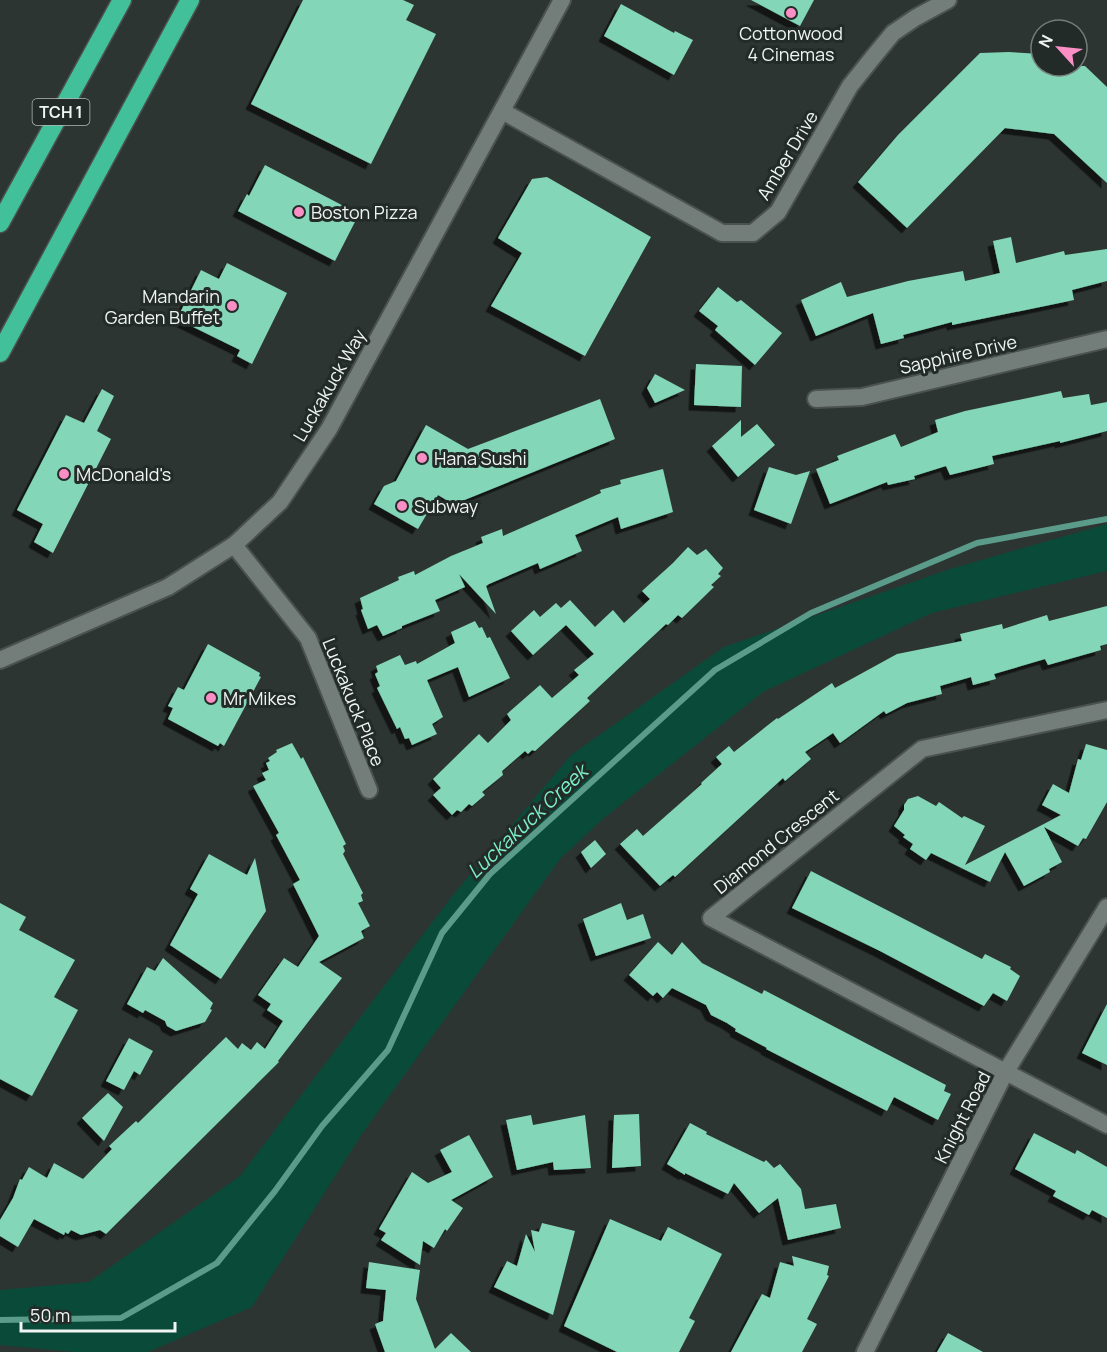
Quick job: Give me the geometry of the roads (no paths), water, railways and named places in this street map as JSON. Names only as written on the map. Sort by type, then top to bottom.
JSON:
[{"type":"highway","name":"TCH 1","points":[[0,223],[122,0]]},
{"type":"highway","points":[[0,353],[190,0]]},
{"type":"street","name":"Luckakuck Way","points":[[0,660],[168,587],[234,545],[280,502],[329,429],[562,0]]},
{"type":"street","name":"Amber Drive","points":[[502,111],[722,233],[753,233],[778,212],[850,86],[893,33],[948,0]]},
{"type":"street","name":"Sapphire Drive","points":[[816,399],[862,397],[1107,339]]},
{"type":"street","name":"Luckakuck Place","points":[[234,545],[308,638],[369,790]]},
{"type":"street","name":"Diamond Crescent","points":[[1005,1073],[711,918],[922,749],[1107,710]]},
{"type":"street","name":"Knight Road","points":[[865,1352],[1005,1073],[1107,908]]},
{"type":"street","points":[[1005,1073],[1107,1125]]},
{"type":"waterway","name":"Luckakuck Creek","points":[[0,1320],[121,1318],[217,1263],[275,1191],[322,1126],[388,1050],[442,933],[490,874],[715,670],[811,613],[977,543],[1107,519]]},
{"type":"place","name":"Cottonwood 4 Cinemas","points":[[791,13]]},
{"type":"place","name":"Boston Pizza","points":[[299,212]]},
{"type":"place","name":"Mandarin Garden Buffet","points":[[232,306]]},
{"type":"place","name":"Hana Sushi","points":[[422,458]]},
{"type":"place","name":"McDonald's","points":[[64,474]]},
{"type":"place","name":"Subway","points":[[402,506]]},
{"type":"place","name":"Mr Mikes","points":[[211,698]]}]
